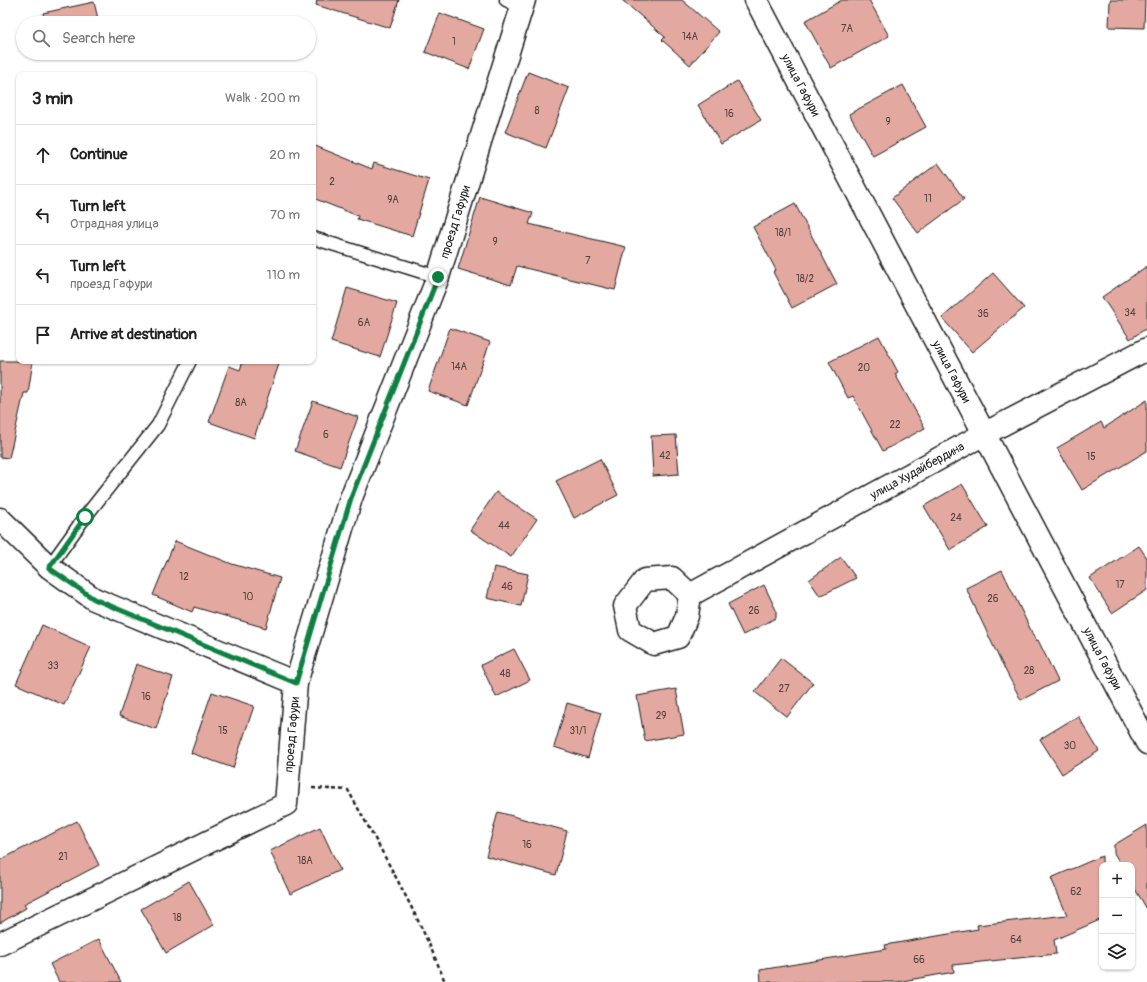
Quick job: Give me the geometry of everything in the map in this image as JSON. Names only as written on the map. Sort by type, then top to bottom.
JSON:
[{"type":"street","name":"улица Гафури","points":[[756,0],[1147,743]]},
{"type":"street","name":"проезд Гафури","points":[[0,944],[286,804],[296,683],[351,498],[438,277],[517,2]]},
{"type":"street","name":"улица Худайбердина","points":[[690,595],[984,434],[1147,349]]},
{"type":"street","points":[[0,519],[49,568],[94,599],[296,683]]},
{"type":"lane","points":[[316,239],[438,277]]},
{"type":"lane","points":[[49,568],[85,517],[158,425],[188,364]]},
{"type":"path","points":[[288,786],[348,790],[409,902],[445,982]]},
{"type":"building","points":[[317,0],[399,0],[390,28],[316,5]]},
{"type":"building","points":[[622,0],[682,0],[719,32],[690,65],[662,40],[665,37]]},
{"type":"building","points":[[842,0],[869,0],[889,36],[831,68],[805,21]]},
{"type":"building","points":[[1110,0],[1145,0],[1144,28],[1109,27]]},
{"type":"building","points":[[94,2],[97,16],[44,16],[43,13]]},
{"type":"building","points":[[440,13],[484,29],[469,69],[425,52]]},
{"type":"building","points":[[528,72],[569,88],[546,148],[505,132]]},
{"type":"building","points":[[737,81],[761,120],[721,144],[698,105]]},
{"type":"building","points":[[903,85],[926,127],[873,156],[849,114]]},
{"type":"building","points":[[316,146],[372,169],[374,163],[429,180],[412,236],[357,219],[358,216],[316,199]]},
{"type":"building","points":[[938,163],[964,199],[918,233],[892,198]]},
{"type":"building","points":[[480,197],[533,213],[529,224],[626,247],[615,290],[517,266],[511,285],[458,269]]},
{"type":"building","points":[[795,204],[837,284],[792,308],[773,272],[776,270],[753,227]]},
{"type":"building","points":[[1147,266],[1147,328],[1130,339],[1102,297]]},
{"type":"building","points":[[993,273],[1024,308],[972,352],[942,318]]},
{"type":"building","points":[[347,288],[397,303],[380,357],[331,342]]},
{"type":"building","points":[[450,328],[490,342],[468,405],[428,391]]},
{"type":"building","points":[[879,336],[898,372],[895,374],[925,428],[883,451],[853,396],[848,398],[829,362]]},
{"type":"building","points":[[0,361],[16,361],[16,364],[33,364],[28,393],[24,393],[9,458],[0,457]]},
{"type":"building","points":[[242,364],[279,364],[254,438],[209,422],[229,366],[240,370]]},
{"type":"building","points":[[1147,400],[1147,451],[1082,490],[1057,448],[1101,422],[1104,428]]},
{"type":"building","points":[[313,401],[358,417],[340,467],[295,451]]},
{"type":"building","points":[[676,435],[679,474],[653,476],[651,436]]},
{"type":"building","points":[[600,459],[618,495],[574,518],[556,481]]},
{"type":"building","points":[[962,484],[988,527],[950,550],[924,506]]},
{"type":"building","points":[[496,492],[537,519],[511,557],[470,530]]},
{"type":"building","points":[[175,541],[232,564],[280,578],[266,628],[194,607],[192,612],[153,595]]},
{"type":"building","points":[[1139,546],[1147,558],[1147,590],[1112,613],[1090,578]]},
{"type":"building","points":[[841,557],[856,578],[820,596],[809,580]]},
{"type":"building","points":[[494,567],[528,574],[521,606],[487,598]]},
{"type":"building","points":[[1002,570],[1036,641],[1038,640],[1058,681],[1021,700],[1000,660],[966,588]]},
{"type":"building","points":[[764,585],[776,610],[776,618],[743,635],[728,604]]},
{"type":"building","points":[[42,625],[91,647],[64,705],[16,684]]},
{"type":"building","points":[[514,649],[530,680],[496,697],[481,665]]},
{"type":"building","points":[[781,658],[813,683],[787,717],[755,692]]},
{"type":"building","points":[[136,664],[173,677],[156,729],[119,716]]},
{"type":"building","points":[[676,689],[684,734],[645,741],[637,696]]},
{"type":"building","points":[[212,692],[254,706],[233,768],[191,753]]},
{"type":"building","points":[[567,703],[601,713],[588,758],[554,747]]},
{"type":"building","points":[[1078,716],[1099,751],[1062,774],[1040,739]]},
{"type":"building","points":[[498,812],[567,831],[556,875],[486,856]]},
{"type":"building","points":[[77,821],[99,865],[24,904],[26,908],[0,923],[0,860]]},
{"type":"building","points":[[1147,825],[1147,909],[1135,889],[1135,862],[1119,862],[1114,853],[1114,845]]},
{"type":"building","points":[[320,827],[340,870],[290,894],[270,851]]},
{"type":"building","points":[[1102,856],[1102,862],[1099,862],[1099,920],[1054,940],[1056,954],[953,965],[954,972],[897,982],[761,982],[760,970],[886,949],[885,945],[978,929],[977,925],[1067,915],[1051,878]]},
{"type":"building","points":[[189,881],[214,925],[166,953],[141,909]]},
{"type":"building","points":[[99,939],[121,982],[59,982],[50,964]]},
{"type":"route","points":[[85,517],[49,568],[94,599],[296,683],[351,498],[438,277]]}]
